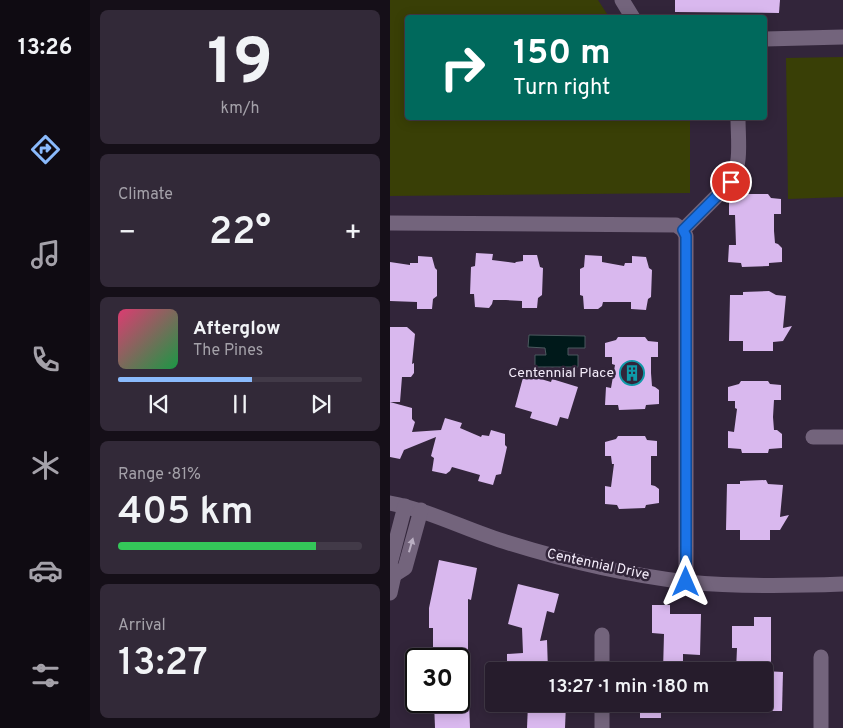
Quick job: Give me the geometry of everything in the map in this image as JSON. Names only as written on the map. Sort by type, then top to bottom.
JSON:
[{"type":"street","points":[[622,0],[631,15]]},
{"type":"street","points":[[767,38],[843,37]]},
{"type":"street","points":[[683,230],[731,182],[736,174],[738,162],[738,120]]},
{"type":"street","points":[[390,223],[676,225],[683,230],[686,236],[686,582]]},
{"type":"street","points":[[813,437],[843,437]]},
{"type":"street","name":"Centennial Drive","points":[[390,503],[421,510],[507,543],[621,572],[708,584],[793,586],[843,584]]},
{"type":"street","points":[[390,593],[394,575],[390,564],[405,506]]},
{"type":"street","points":[[394,575],[405,568],[421,510]]},
{"type":"street","points":[[602,635],[602,662]]},
{"type":"street","points":[[820,728],[821,657]]},
{"type":"street","points":[[602,712],[602,728]]},
{"type":"green space","points":[[390,0],[598,0],[608,15],[405,15],[405,120],[690,120],[690,193],[390,196]]},
{"type":"green space","points":[[843,57],[843,197],[788,199],[786,58]]},
{"type":"shaded area","points":[[529,335],[585,336],[585,348],[568,348],[568,355],[578,355],[578,367],[535,367],[535,355],[546,355],[545,348],[528,347]]},
{"type":"building","points":[[675,0],[780,0],[779,13],[675,12]]},
{"type":"building","points":[[741,194],[768,194],[771,198],[781,199],[781,214],[774,214],[774,231],[775,243],[782,248],[782,262],[769,263],[769,266],[742,267],[741,263],[728,262],[729,245],[736,245],[735,215],[729,215],[729,200],[740,197]]},
{"type":"building","points":[[476,253],[493,254],[492,260],[515,263],[523,261],[523,255],[537,255],[540,267],[543,268],[542,295],[538,298],[537,308],[522,308],[522,301],[506,300],[493,300],[489,308],[475,307],[474,294],[470,294],[471,267],[475,266]]},
{"type":"building","points":[[585,255],[602,256],[602,262],[624,266],[625,263],[632,263],[632,256],[646,257],[649,268],[652,270],[651,297],[648,299],[646,310],[631,309],[631,302],[603,302],[602,306],[598,309],[584,309],[583,296],[580,295],[580,269],[584,267]]},
{"type":"building","points":[[418,256],[432,257],[437,270],[437,296],[433,299],[432,309],[417,309],[417,302],[390,301],[390,262],[410,265],[410,263],[418,263]]},
{"type":"building","points":[[769,291],[776,295],[786,296],[783,328],[792,326],[783,341],[773,342],[773,351],[743,351],[743,341],[729,341],[730,295],[743,295],[743,292]]},
{"type":"building","points":[[390,327],[407,327],[415,334],[412,364],[414,363],[414,373],[411,377],[402,377],[400,402],[390,402]]},
{"type":"building","name":"Centennial Place","points":[[618,337],[645,337],[648,341],[658,342],[658,357],[651,357],[651,373],[652,386],[659,390],[659,404],[646,405],[645,409],[619,410],[618,405],[605,405],[606,387],[611,388],[615,365],[612,364],[612,357],[605,357],[605,343],[616,340]]},
{"type":"building","points":[[524,374],[551,382],[552,379],[578,387],[568,419],[560,417],[557,426],[530,418],[532,412],[515,407]]},
{"type":"building","points":[[741,381],[768,381],[770,384],[781,385],[781,400],[774,400],[773,417],[774,430],[782,434],[782,448],[769,449],[768,453],[742,453],[741,449],[728,448],[728,431],[734,432],[737,409],[735,408],[735,401],[728,401],[728,387],[739,384]]},
{"type":"building","points":[[390,402],[412,408],[412,419],[415,422],[412,432],[441,430],[445,418],[462,423],[460,428],[481,437],[482,435],[489,436],[491,430],[505,434],[505,445],[507,447],[501,474],[496,475],[493,485],[478,481],[480,475],[452,467],[446,474],[432,471],[434,458],[431,456],[436,437],[404,450],[400,459],[390,457]]},
{"type":"building","points":[[618,436],[645,436],[647,440],[657,441],[657,456],[651,456],[651,485],[659,489],[659,503],[646,505],[645,508],[619,509],[617,505],[605,504],[605,486],[611,487],[614,464],[612,464],[611,456],[605,456],[605,442],[616,439]]},
{"type":"building","points":[[766,480],[768,484],[783,485],[780,517],[789,515],[780,530],[770,530],[770,540],[740,540],[740,530],[726,530],[727,484],[740,484],[740,481]]},
{"type":"building","points":[[439,560],[477,568],[471,600],[468,599],[468,648],[433,648],[433,628],[429,628],[429,608]]},
{"type":"building","points":[[518,584],[559,594],[554,613],[547,611],[540,641],[547,640],[548,662],[507,662],[507,654],[523,653],[522,628],[508,624]]},
{"type":"building","points":[[652,605],[670,605],[670,614],[701,614],[700,655],[683,654],[683,662],[663,662],[664,634],[652,633]]},
{"type":"building","points":[[754,617],[771,617],[771,662],[736,662],[737,648],[732,648],[732,626],[754,626]]},
{"type":"building","points":[[773,671],[783,672],[782,711],[773,711]]},
{"type":"building","points":[[528,712],[566,712],[565,728],[527,728]]},
{"type":"building","points":[[640,712],[661,712],[661,718],[640,718]]},
{"type":"building","points":[[434,713],[469,713],[470,728],[435,728]]},
{"type":"place","name":"Centennial Place","points":[[632,373]]},
{"type":"route","points":[[686,582],[686,236],[683,230],[731,182]]}]
